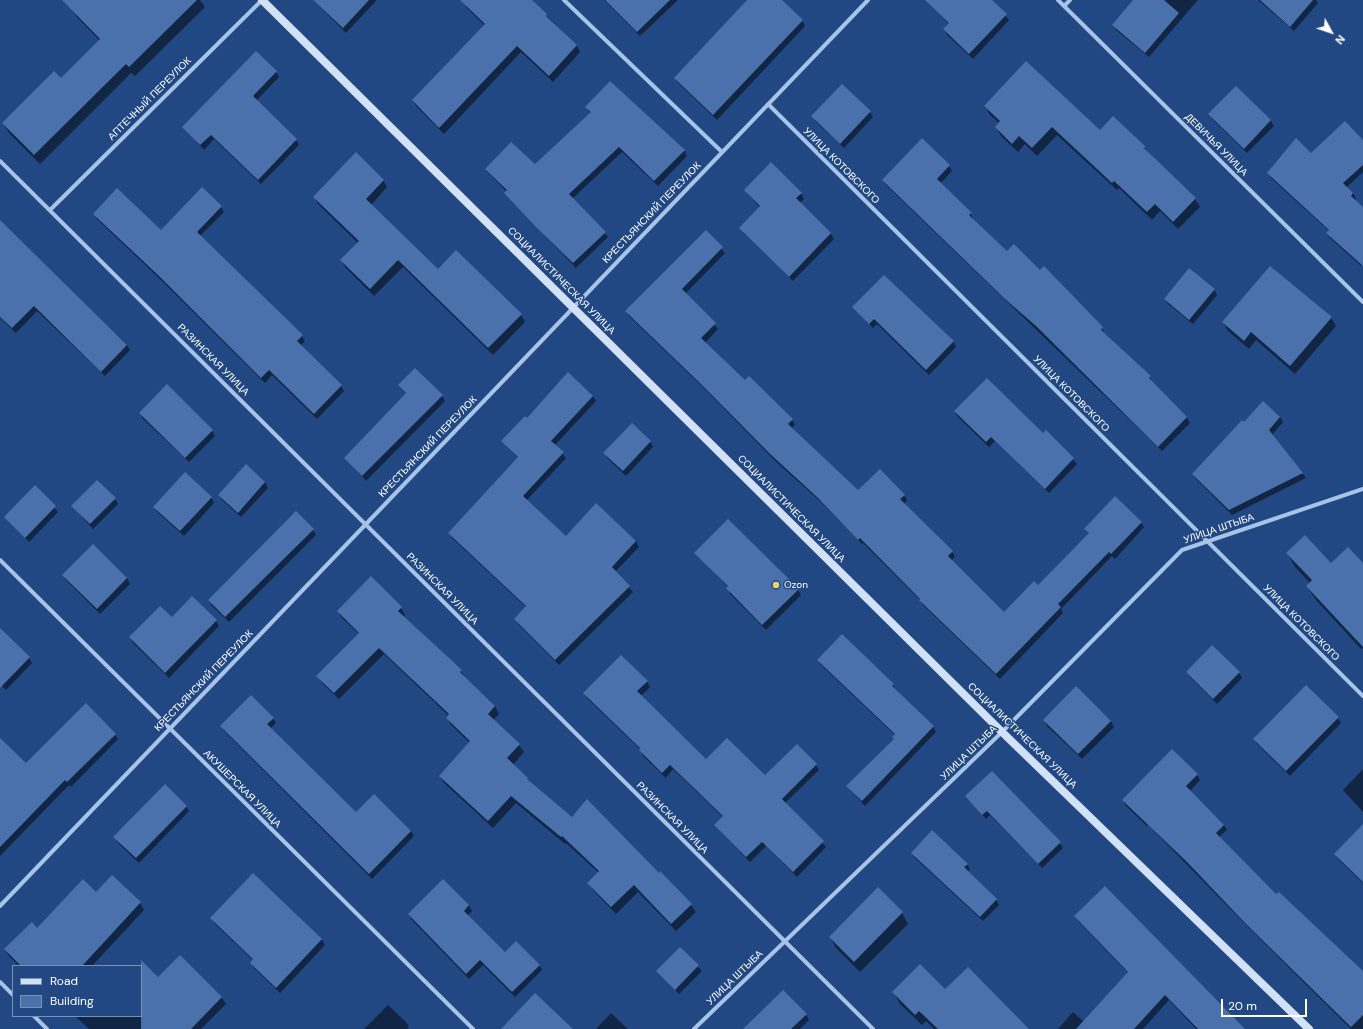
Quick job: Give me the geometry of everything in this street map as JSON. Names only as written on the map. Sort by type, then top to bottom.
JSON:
[{"type":"street","name":"АПТЕЧНЫЙ ПЕРЕУЛОК","points":[[50,210],[262,0]]},
{"type":"street","name":"СОЦИАЛИСТИЧЕСКАЯ УЛИЦА","points":[[262,0],[1002,732],[1309,1029]]},
{"type":"street","points":[[564,0],[722,152]]},
{"type":"street","name":"КРЕСТЬЯНСКИЙ ПЕРЕУЛОК","points":[[0,906],[868,0]]},
{"type":"street","name":"ДЕВИЧЬЯ УЛИЦА","points":[[1058,0],[1363,302]]},
{"type":"street","points":[[1064,6],[1070,0]]},
{"type":"street","name":"УЛИЦА КОТОВСКОГО","points":[[768,104],[1363,696]]},
{"type":"street","name":"РАЗИНСКАЯ УЛИЦА","points":[[0,161],[873,1029]]},
{"type":"street","name":"УЛИЦА ШТЫБА","points":[[694,1029],[1002,732],[1182,550],[1363,489]]},
{"type":"street","name":"АКУШЕРСКАЯ УЛИЦА","points":[[0,560],[473,1029]]},
{"type":"street","points":[[0,982],[12,994]]},
{"type":"street","points":[[35,1017],[47,1029]]},
{"type":"building","points":[[62,0],[197,0],[129,67],[126,64],[34,155],[2,123],[54,71],[61,78],[100,39]]},
{"type":"building","points":[[313,0],[369,0],[343,28]]},
{"type":"building","points":[[460,0],[532,0],[547,14],[546,16],[577,45],[549,76],[517,46],[439,128],[412,100],[485,24]]},
{"type":"building","points":[[605,0],[670,0],[637,32]]},
{"type":"building","points":[[747,0],[782,0],[803,20],[713,115],[674,78]]},
{"type":"building","points":[[925,0],[992,0],[1007,14],[969,54],[943,29],[949,23]]},
{"type":"building","points":[[1133,0],[1164,0],[1179,13],[1145,53],[1112,25]]},
{"type":"building","points":[[1260,0],[1313,0],[1290,27]]},
{"type":"building","points":[[256,51],[277,71],[253,96],[297,139],[258,180],[211,135],[200,145],[182,127]]},
{"type":"building","points":[[1026,61],[1100,130],[1113,116],[1196,198],[1173,222],[1155,204],[1147,212],[1114,181],[1112,183],[1052,127],[1032,148],[1019,136],[1012,144],[995,127],[1000,121],[984,106]]},
{"type":"building","points":[[610,81],[685,150],[654,181],[619,147],[569,194],[606,232],[573,263],[504,193],[507,190],[485,169],[511,142],[535,164],[591,112],[585,107]]},
{"type":"building","points":[[842,84],[871,111],[840,144],[811,116]]},
{"type":"building","points":[[1236,86],[1271,120],[1244,149],[1208,114]]},
{"type":"building","points":[[1345,121],[1363,140],[1363,165],[1343,183],[1353,193],[1351,196],[1363,207],[1363,266],[1326,233],[1329,230],[1267,173],[1296,138],[1311,153]]},
{"type":"building","points":[[922,138],[950,165],[937,179],[972,213],[969,215],[1007,251],[1014,244],[1040,270],[1044,266],[1103,327],[1101,330],[1151,376],[1149,378],[1187,417],[1158,447],[1036,326],[1005,299],[882,180]]},
{"type":"building","points":[[356,152],[384,180],[366,199],[438,269],[456,250],[522,314],[488,348],[398,260],[370,289],[340,260],[359,241],[313,197]]},
{"type":"building","points":[[771,162],[802,193],[796,198],[831,233],[789,277],[739,228],[760,206],[744,190]]},
{"type":"building","points":[[202,187],[222,206],[197,232],[303,335],[297,341],[342,385],[314,414],[269,370],[261,378],[159,276],[93,214],[117,188],[161,230]]},
{"type":"building","points":[[0,220],[127,345],[101,372],[34,306],[12,328],[0,317]]},
{"type":"building","points":[[706,230],[723,247],[682,289],[716,323],[701,338],[745,380],[749,376],[793,419],[788,424],[858,490],[880,469],[905,495],[900,499],[953,551],[948,556],[1004,612],[1034,581],[1038,585],[1089,533],[1084,529],[1115,496],[1142,522],[1111,554],[1109,552],[1058,604],[1061,607],[996,674],[919,600],[920,599],[860,538],[858,540],[818,498],[769,453],[704,387],[625,311]]},
{"type":"building","points":[[1270,266],[1332,317],[1290,366],[1251,332],[1244,341],[1222,322]]},
{"type":"building","points":[[1189,268],[1215,289],[1189,320],[1164,299]]},
{"type":"building","points":[[884,275],[954,341],[926,370],[874,319],[869,324],[852,307]]},
{"type":"building","points":[[415,368],[443,395],[362,476],[344,458],[406,393],[398,385]]},
{"type":"building","points":[[568,372],[593,396],[551,441],[564,452],[523,496],[566,536],[596,503],[636,541],[612,567],[630,586],[555,660],[514,619],[526,606],[448,533],[518,457],[501,441],[525,416],[527,418]]},
{"type":"building","points":[[987,378],[1043,433],[1046,430],[1074,458],[1045,489],[991,437],[986,442],[954,411]]},
{"type":"building","points":[[167,384],[213,430],[185,458],[139,413]]},
{"type":"building","points":[[1263,401],[1280,417],[1269,430],[1303,473],[1229,510],[1192,474],[1242,420],[1244,422]]},
{"type":"building","points":[[632,423],[651,441],[623,471],[603,453]]},
{"type":"building","points":[[246,464],[265,482],[238,513],[218,495]]},
{"type":"building","points":[[185,472],[212,497],[180,531],[153,507]]},
{"type":"building","points":[[97,480],[116,498],[90,524],[71,506]]},
{"type":"building","points":[[35,485],[56,506],[25,538],[4,517]]},
{"type":"building","points":[[296,511],[314,529],[225,617],[208,600]]},
{"type":"building","points":[[728,519],[799,589],[762,625],[726,588],[728,586],[694,553]]},
{"type":"building","points":[[1305,535],[1331,563],[1348,547],[1363,563],[1363,647],[1306,586],[1312,580],[1286,553]]},
{"type":"building","points":[[93,544],[127,578],[97,609],[62,575]]},
{"type":"building","points":[[371,576],[402,607],[398,611],[462,670],[460,672],[495,706],[488,714],[520,744],[507,758],[528,778],[527,779],[572,817],[587,799],[659,873],[660,871],[692,904],[671,924],[634,885],[611,907],[587,883],[599,871],[562,836],[561,837],[511,796],[488,821],[439,776],[470,741],[446,718],[449,714],[379,648],[334,693],[316,676],[359,633],[337,611]]},
{"type":"building","points":[[192,596],[217,620],[165,673],[129,637],[160,606],[172,617]]},
{"type":"building","points":[[0,628],[30,657],[0,688]]},
{"type":"building","points":[[842,634],[894,684],[892,686],[934,726],[862,801],[846,786],[894,739],[892,737],[895,734],[817,660]]},
{"type":"building","points":[[1212,645],[1240,672],[1213,699],[1186,672]]},
{"type":"building","points":[[621,655],[648,681],[637,691],[706,759],[727,738],[765,775],[797,744],[817,764],[782,799],[824,841],[793,872],[762,842],[746,857],[714,825],[723,816],[670,765],[662,773],[639,750],[640,748],[583,693]]},
{"type":"building","points":[[1306,685],[1339,717],[1286,771],[1253,739]]},
{"type":"building","points":[[1076,686],[1111,721],[1078,754],[1043,720]]},
{"type":"building","points":[[251,695],[274,718],[267,724],[356,812],[374,794],[411,831],[369,874],[220,726]]},
{"type":"building","points":[[86,703],[116,734],[67,782],[65,780],[0,847],[0,738],[26,763]]},
{"type":"building","points":[[1172,749],[1198,774],[1186,786],[1224,825],[1216,833],[1276,894],[1279,892],[1363,971],[1363,1015],[1351,1027],[1247,925],[1187,862],[1122,800]]},
{"type":"building","points":[[992,771],[1061,842],[1038,864],[987,811],[982,815],[965,796]]},
{"type":"building","points":[[165,784],[187,806],[136,858],[113,837]]},
{"type":"building","points":[[1363,824],[1363,882],[1334,854]]},
{"type":"building","points":[[932,830],[968,864],[964,867],[997,899],[980,917],[911,853]]},
{"type":"building","points":[[253,873],[322,939],[276,988],[250,963],[253,959],[210,918]]},
{"type":"building","points":[[112,875],[141,902],[83,965],[20,965],[4,949],[32,922],[37,928],[83,879],[96,892]]},
{"type":"building","points":[[443,879],[469,905],[464,911],[505,952],[516,941],[540,965],[512,992],[480,960],[466,974],[408,914]]},
{"type":"building","points":[[1105,886],[1245,1029],[1198,1029],[1165,995],[1134,1029],[1076,1029],[1128,972],[1074,916]]},
{"type":"building","points":[[878,887],[903,912],[854,962],[829,937]]},
{"type":"building","points":[[680,947],[699,965],[675,990],[656,971]]},
{"type":"building","points":[[180,955],[222,997],[191,1029],[141,1029],[141,960],[158,977]]},
{"type":"building","points":[[920,964],[945,989],[968,967],[1029,1029],[938,1029],[919,1011],[915,1015],[892,992]]},
{"type":"building","points":[[783,990],[807,1014],[791,1029],[743,1029]]},
{"type":"building","points":[[535,993],[573,1029],[501,1029]]},
{"type":"place","name":"Ozon","points":[[776,585]]}]
